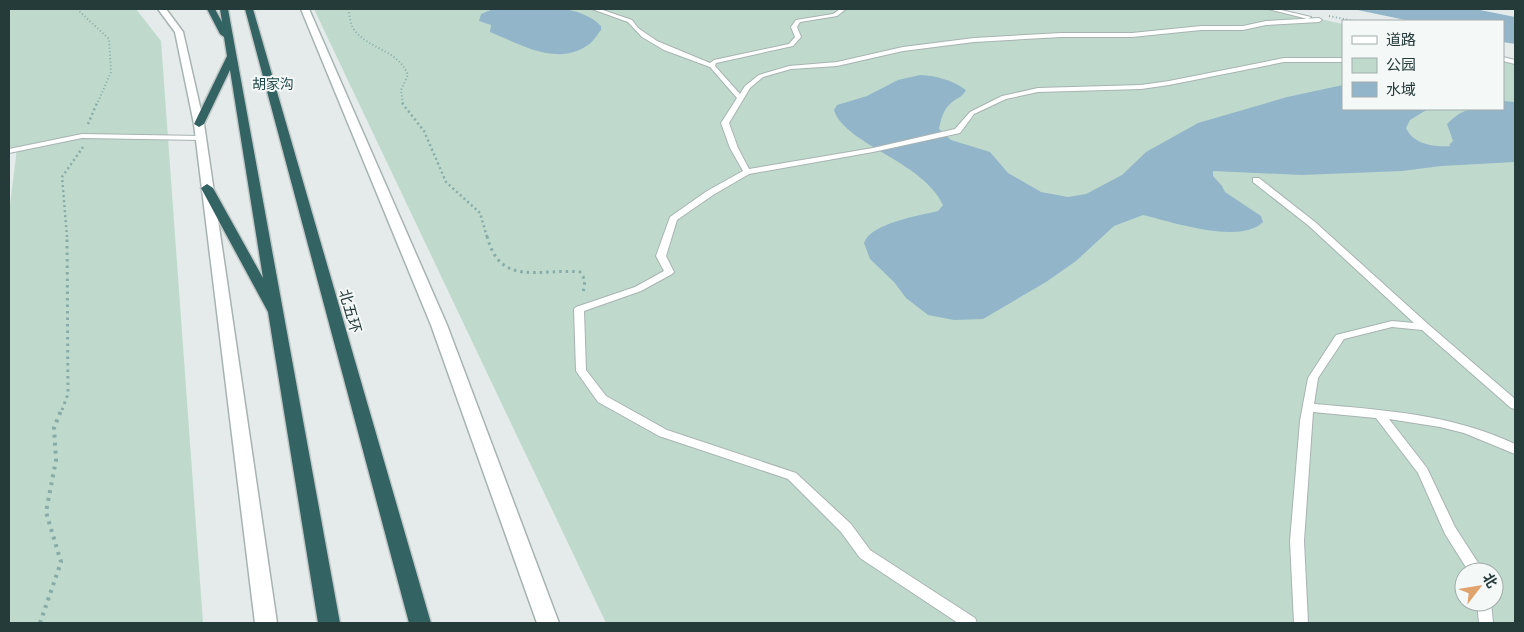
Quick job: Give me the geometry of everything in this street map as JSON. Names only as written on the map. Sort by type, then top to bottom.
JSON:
[{"type":"highway","points":[[200,131],[232,51],[211,9]]},
{"type":"highway","points":[[224,9],[329,623]]},
{"type":"highway","name":"北五环","points":[[249,9],[420,623]]},
{"type":"highway","points":[[208,188],[278,319]]},
{"type":"street","points":[[162,9],[178,32],[200,131],[266,623]]},
{"type":"street","points":[[305,9],[439,325],[548,623]]},
{"type":"lane","points":[[595,9],[630,21],[633,28],[646,37],[712,66],[740,98]]},
{"type":"lane","points":[[712,66],[714,62],[727,57],[792,45],[798,37],[794,27],[798,21],[835,15],[843,9]]},
{"type":"lane","points":[[747,172],[734,148],[724,123],[747,87],[761,76],[791,67],[837,64],[937,44],[1061,34],[1132,34],[1200,28],[1243,28],[1266,23],[1318,20],[1271,9]]},
{"type":"lane","points":[[970,623],[865,554],[846,528],[792,476],[663,433],[602,399],[581,371],[580,309],[638,289],[669,272],[661,256],[673,219],[710,193],[747,172],[872,150],[957,131],[972,112],[984,105],[1015,94],[1038,90],[1140,87],[1284,60],[1342,60]]},
{"type":"lane","points":[[9,152],[82,136],[200,131]]},
{"type":"lane","points":[[1256,180],[1312,224],[1424,327],[1515,405]]},
{"type":"lane","points":[[1301,623],[1297,541],[1308,408],[1313,378],[1340,338],[1392,324],[1424,327]]},
{"type":"lane","points":[[1308,408],[1379,414],[1460,426],[1515,450]]},
{"type":"lane","points":[[1379,414],[1423,471],[1450,530],[1471,562]]},
{"type":"path","points":[[40,623],[61,562],[46,512],[56,460],[54,428],[68,394],[68,244],[62,177],[83,148],[82,136],[111,72],[109,39],[76,9]]},
{"type":"path","points":[[348,9],[349,20],[362,38],[385,51],[406,67],[408,75],[400,88],[402,100],[425,131],[440,175],[452,191],[472,204],[481,214],[486,238],[499,263],[510,270],[529,272],[568,269],[580,272],[585,280],[580,309]]},
{"type":"green space","points":[[9,9],[136,9],[161,41],[203,623],[9,623],[9,213],[17,148],[9,149]]},
{"type":"green space","points":[[314,9],[1275,9],[1342,24],[1342,110],[1504,110],[1504,61],[1515,63],[1515,623],[606,623]]},
{"type":"water","points":[[493,9],[565,9],[591,18],[601,26],[601,30],[590,44],[576,51],[564,54],[551,54],[526,47],[490,32],[491,25],[479,21],[481,14]]},
{"type":"water","points":[[1353,9],[1475,9],[1515,17],[1515,44],[1504,42],[1504,20],[1405,20]]},
{"type":"water","points":[[920,75],[932,76],[944,79],[966,90],[948,106],[944,112],[939,129],[951,140],[990,152],[1008,173],[1041,192],[1068,197],[1086,194],[1122,175],[1146,152],[1198,123],[1287,97],[1342,85],[1342,110],[1426,110],[1410,120],[1406,128],[1419,141],[1438,146],[1451,146],[1449,145],[1453,141],[1447,124],[1460,113],[1466,110],[1504,110],[1504,101],[1515,102],[1515,162],[1441,166],[1402,171],[1301,175],[1213,171],[1213,176],[1225,192],[1261,216],[1263,222],[1252,229],[1239,232],[1223,232],[1205,230],[1143,215],[1114,226],[1076,261],[1046,282],[983,319],[954,320],[928,315],[906,298],[894,282],[870,259],[864,243],[868,236],[885,225],[938,211],[943,205],[933,190],[919,176],[852,133],[841,122],[834,110],[837,105],[867,96],[898,80]]},
{"type":"district","name":"胡家沟","points":[[273,83]]}]
